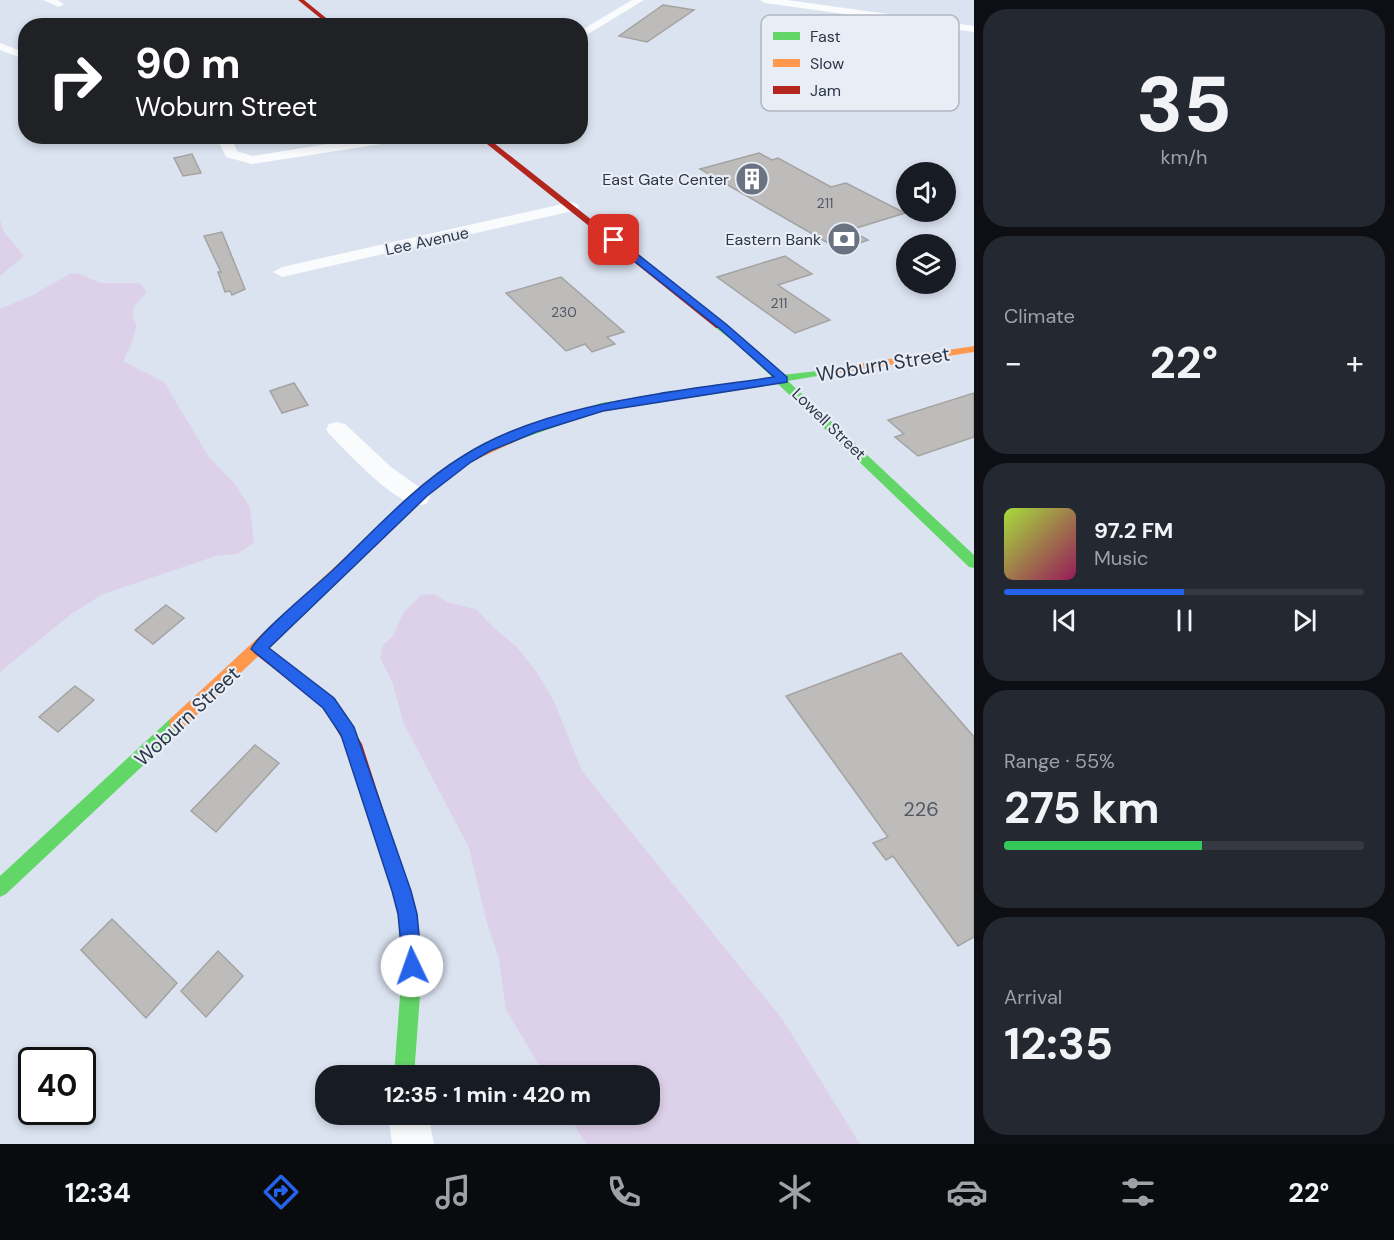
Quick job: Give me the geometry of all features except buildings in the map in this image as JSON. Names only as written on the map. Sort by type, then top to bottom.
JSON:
[{"type":"main road","points":[[301,0],[324,18]]},
{"type":"main road","name":"Lowell Street","points":[[490,144],[722,326],[783,379],[974,563]]},
{"type":"main road","name":"Woburn Street","points":[[0,888],[259,649],[418,498],[466,459],[501,441],[559,420],[629,402],[974,350]]},
{"type":"main road","points":[[259,649],[329,703],[356,749],[408,914],[412,995],[405,1065]]},
{"type":"street","points":[[48,0],[59,4]]},
{"type":"street","points":[[588,31],[639,0]]},
{"type":"street","points":[[765,0],[873,15]]},
{"type":"street","points":[[959,27],[974,29]]},
{"type":"street","points":[[0,46],[18,54]]},
{"type":"street","points":[[227,144],[231,154],[254,160],[356,144]]},
{"type":"street","name":"Lee Avenue","points":[[282,272],[571,207]]},
{"type":"street","points":[[337,429],[383,472],[418,498]]},
{"type":"street","points":[[410,1125],[413,1144]]},
{"type":"shaded area","points":[[0,220],[4,232],[24,256],[0,276]]},
{"type":"shaded area","points":[[71,273],[80,274],[100,283],[140,283],[147,292],[134,309],[135,330],[123,361],[164,382],[209,457],[234,483],[250,507],[254,543],[237,554],[216,556],[103,594],[70,615],[0,672],[0,309],[33,295]]},
{"type":"shaded area","points":[[434,594],[447,602],[476,609],[517,647],[536,671],[554,701],[582,771],[783,1020],[860,1144],[586,1144],[574,1125],[660,1125],[660,1065],[539,1065],[506,1010],[499,959],[486,920],[469,848],[403,722],[392,681],[380,658],[382,646],[393,636],[403,613],[421,595]]},
{"type":"traffic: fast","points":[[720,326],[743,344],[974,563]]},
{"type":"traffic: fast","points":[[517,436],[601,407],[831,371]]},
{"type":"traffic: fast","points":[[0,888],[177,723]]},
{"type":"traffic: fast","points":[[405,1065],[411,982]]},
{"type":"traffic: slow","points":[[831,371],[974,349]]},
{"type":"traffic: slow","points":[[177,723],[423,492],[467,459],[517,436]]},
{"type":"traffic: jam","points":[[301,0],[324,18]]},
{"type":"traffic: jam","points":[[490,144],[720,326]]},
{"type":"traffic: jam","points":[[259,649],[329,703],[356,749],[408,914],[411,982]]},
{"type":"place","name":"East Gate Center","points":[[752,179]]},
{"type":"place","name":"Eastern Bank","points":[[844,239]]},
{"type":"route","points":[[412,966],[408,914],[356,749],[348,732],[329,703],[259,649],[423,492],[466,459],[486,448],[532,429],[602,407],[783,379],[722,326],[614,240]]}]
